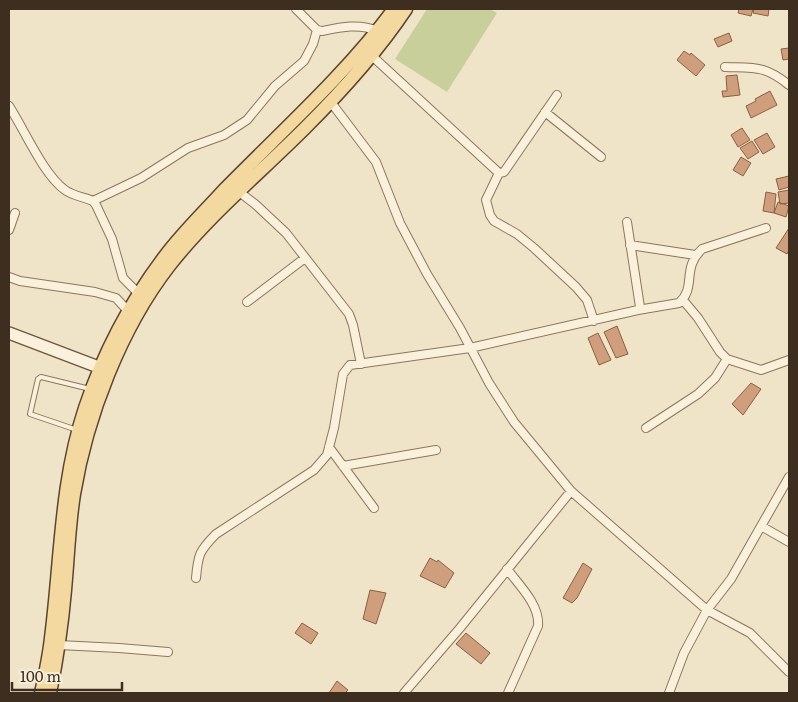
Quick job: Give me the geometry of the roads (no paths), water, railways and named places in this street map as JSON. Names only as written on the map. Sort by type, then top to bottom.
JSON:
[{"type":"main road","points":[[41,693],[51,637],[64,495],[79,430],[85,408],[101,368],[129,312],[165,256],[188,229],[333,81],[378,31],[394,9]]},
{"type":"main road","points":[[50,693],[59,645],[74,493],[83,451],[94,412],[110,369],[149,294],[192,238],[238,191],[306,128],[330,102],[406,9]]},
{"type":"street","points":[[296,9],[317,30],[322,31],[352,25],[364,26],[378,31]]},
{"type":"street","points":[[93,201],[141,178],[188,148],[224,135],[247,120],[275,86],[304,61],[313,44],[317,30]]},
{"type":"street","points":[[370,55],[499,173]]},
{"type":"street","points":[[725,67],[762,68],[778,76],[789,85]]},
{"type":"street","points":[[557,95],[504,172],[499,173],[486,200],[490,215],[494,221],[517,234],[534,248],[587,300],[594,321]]},
{"type":"street","points":[[330,102],[376,162],[400,223],[489,383],[514,422],[571,491],[706,610],[750,633],[789,672]]},
{"type":"street","points":[[9,106],[39,158],[58,184],[66,191],[93,201],[112,239],[123,278],[139,294]]},
{"type":"street","points":[[545,112],[601,157]]},
{"type":"street","points":[[238,191],[286,233],[349,314],[361,364]]},
{"type":"street","points":[[9,230],[15,213]]},
{"type":"street","points":[[626,222],[640,306],[638,310]]},
{"type":"street","points":[[196,578],[198,559],[203,547],[216,534],[314,470],[323,461],[329,447],[343,374],[350,366],[470,348],[638,310],[679,303],[683,300],[688,290],[690,266],[695,255],[702,249],[722,241],[766,228]]},
{"type":"street","points":[[630,245],[695,255]]},
{"type":"street","points":[[247,302],[305,258]]},
{"type":"street","points":[[9,277],[20,281],[95,292],[116,298],[129,312]]},
{"type":"street","points":[[683,300],[727,359],[761,370],[789,360]]},
{"type":"street","points":[[9,333],[101,368]]},
{"type":"street","points":[[646,428],[698,394],[715,378],[727,359]]},
{"type":"street","points":[[329,447],[374,508]]},
{"type":"street","points":[[343,466],[436,450]]},
{"type":"street","points":[[669,693],[684,653],[706,610],[731,579],[789,477]]},
{"type":"street","points":[[404,693],[571,491]]},
{"type":"street","points":[[761,526],[789,542]]},
{"type":"street","points":[[506,569],[529,599],[539,619],[538,626],[508,693]]},
{"type":"street","points":[[59,645],[168,652]]},
{"type":"lane","points":[[79,430],[30,414],[38,379],[41,376],[93,390]]}]
